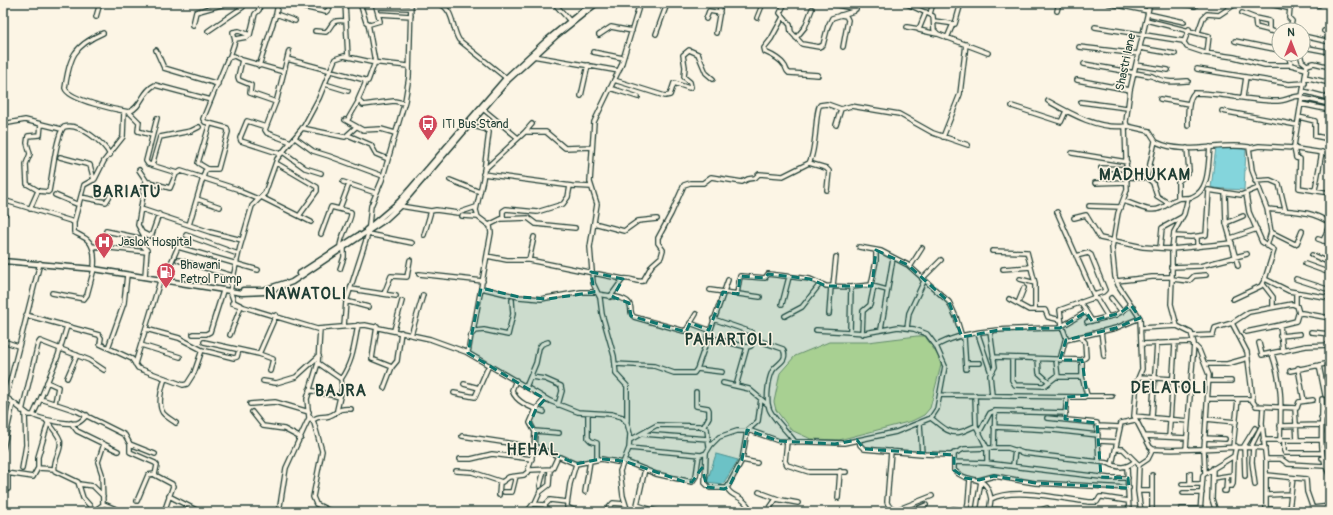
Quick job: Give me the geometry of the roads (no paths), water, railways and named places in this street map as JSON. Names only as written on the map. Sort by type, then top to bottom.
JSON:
[{"type":"street","points":[[96,17],[100,3]]},
{"type":"street","points":[[192,25],[196,12],[228,3]]},
{"type":"street","points":[[208,31],[243,7],[245,3]]},
{"type":"street","points":[[250,35],[255,14],[259,11],[260,3]]},
{"type":"street","points":[[260,66],[278,3]]},
{"type":"street","points":[[284,3],[293,4],[308,9],[328,11],[329,3]]},
{"type":"street","points":[[308,9],[309,3]]},
{"type":"street","points":[[345,3],[348,57]]},
{"type":"street","points":[[360,3],[368,23],[375,62],[368,81],[365,82],[358,102],[346,120],[363,130],[381,129],[396,132]]},
{"type":"street","points":[[368,23],[380,21],[375,3]]},
{"type":"street","points":[[344,326],[346,301],[369,231],[371,206],[383,176],[404,103],[408,78],[411,3]]},
{"type":"street","points":[[438,3],[444,6],[453,19],[455,32],[462,43],[478,53],[506,78]]},
{"type":"street","points":[[554,3],[570,21]]},
{"type":"street","points":[[559,9],[560,3]]},
{"type":"street","points":[[3,260],[94,268],[127,275],[256,293],[273,290],[292,282],[342,247],[369,231],[386,219],[400,206],[506,78],[524,60],[592,3]]},
{"type":"street","points":[[432,166],[508,80],[597,3]]},
{"type":"street","points":[[628,512],[625,504],[620,472],[629,448],[630,440],[627,423],[627,386],[618,377],[598,293],[594,288],[591,272],[590,247],[597,204],[591,187],[592,147],[596,117],[619,71],[640,3]]},
{"type":"street","points":[[656,34],[665,3],[674,5]]},
{"type":"street","points":[[716,33],[720,13],[719,3]]},
{"type":"street","points":[[757,18],[763,3]]},
{"type":"street","points":[[785,3],[781,12],[783,17],[789,23],[791,32],[804,45],[822,46],[830,21],[839,15],[856,9]]},
{"type":"street","points":[[828,3],[856,9]]},
{"type":"street","points":[[856,9],[857,3]]},
{"type":"street","points":[[905,3],[934,17],[934,30],[938,34]]},
{"type":"street","points":[[907,27],[919,29],[933,3]]},
{"type":"street","points":[[947,38],[953,24],[956,22],[960,3]]},
{"type":"street","points":[[1057,11],[1059,3]]},
{"type":"street","points":[[1107,3],[1127,5],[1184,22]]},
{"type":"street","name":"Shastri lane","points":[[1134,418],[1137,380],[1140,377],[1142,369],[1140,318],[1117,281],[1113,240],[1127,182],[1127,108],[1150,3]]},
{"type":"street","points":[[1179,3],[1195,6]]},
{"type":"street","points":[[1198,32],[1203,18],[1207,14],[1219,15],[1237,3]]},
{"type":"street","points":[[1266,3],[1290,5],[1289,18],[1292,22]]},
{"type":"street","points":[[1309,3],[1319,4]]},
{"type":"street","points":[[377,8],[411,8]]},
{"type":"street","points":[[796,38],[805,27],[812,9]]},
{"type":"street","points":[[706,19],[709,11],[720,13]]},
{"type":"street","points":[[1242,13],[1269,21],[1269,31],[1256,27],[1255,18]]},
{"type":"street","points":[[276,14],[295,22]]},
{"type":"street","points":[[379,14],[411,16]]},
{"type":"street","points":[[839,15],[846,16],[848,20],[843,47]]},
{"type":"street","points":[[783,17],[771,39],[765,46],[765,52],[777,58],[785,65],[786,70],[789,73],[818,75]]},
{"type":"street","points":[[1146,20],[1189,29],[1210,37],[1207,53]]},
{"type":"street","points":[[315,31],[326,32],[330,25],[335,22],[346,21]]},
{"type":"street","points":[[934,21],[953,24]]},
{"type":"street","points":[[599,36],[610,27],[632,31]]},
{"type":"street","points":[[1095,27],[1184,42],[1189,48],[1207,53],[1234,56],[1265,65],[1291,65],[1307,67],[1314,63],[1330,67]]},
{"type":"street","points":[[1184,42],[1189,29]]},
{"type":"street","points":[[919,30],[938,34],[988,52]]},
{"type":"street","points":[[210,123],[198,162],[208,169],[214,170],[218,169],[229,131],[224,127],[210,123],[204,119],[236,39],[233,34],[235,31],[250,35]]},
{"type":"street","points":[[1324,31],[1330,33]]},
{"type":"street","points":[[103,33],[86,41],[76,51],[69,65],[65,90],[69,93],[88,102],[129,112],[135,110],[145,93],[155,85],[211,100]]},
{"type":"street","points":[[236,39],[250,35]]},
{"type":"street","points":[[1311,38],[1330,42]]},
{"type":"street","points":[[1235,41],[1271,48]]},
{"type":"street","points":[[943,137],[960,94],[966,44]]},
{"type":"street","points":[[1079,47],[1139,54]]},
{"type":"street","points":[[1140,48],[1175,54]]},
{"type":"street","points":[[1311,48],[1330,52]]},
{"type":"street","points":[[156,50],[164,68],[218,84]]},
{"type":"street","points":[[614,80],[665,96],[670,95],[674,83],[689,88],[691,87],[690,82],[684,77],[685,67],[683,55],[689,50],[698,54],[706,73],[713,79]]},
{"type":"street","points":[[289,51],[276,102],[266,127],[267,133],[291,142]]},
{"type":"street","points":[[593,52],[623,58]]},
{"type":"street","points":[[230,56],[284,72]]},
{"type":"street","points":[[241,306],[234,302],[230,290],[238,254],[252,206],[265,193],[276,163],[302,128],[325,84],[336,57],[341,56],[408,66]]},
{"type":"street","points":[[534,56],[619,71]]},
{"type":"street","points":[[287,59],[358,77],[365,82]]},
{"type":"street","points":[[242,60],[238,79],[251,85],[251,94],[276,102]]},
{"type":"street","points":[[1303,62],[1307,67]]},
{"type":"street","points":[[1084,64],[1152,76],[1158,80],[1166,82],[1188,82]]},
{"type":"street","points":[[581,96],[588,65]]},
{"type":"street","points":[[1136,65],[1168,70]]},
{"type":"street","points":[[1307,67],[1294,148],[1296,158],[1300,159],[1299,188],[1330,193]]},
{"type":"street","points":[[1197,69],[1289,84],[1305,83]]},
{"type":"street","points":[[1243,97],[1246,77]]},
{"type":"street","points":[[1305,77],[1330,83]]},
{"type":"street","points":[[1077,80],[1130,90]]},
{"type":"street","points":[[325,84],[348,91]]},
{"type":"street","points":[[610,88],[638,97]]},
{"type":"street","points":[[1303,91],[1330,98]]},
{"type":"street","points":[[1188,126],[1190,104],[1194,93],[1223,94],[1279,101],[1295,95],[1330,104]]},
{"type":"street","points":[[1160,99],[1190,104]]},
{"type":"street","points":[[358,102],[365,105],[394,101],[404,103]]},
{"type":"street","points":[[1048,101],[1066,111],[1098,123],[1115,127],[1127,126],[1151,132],[1155,140],[1164,145],[1187,148],[1225,145],[1250,148],[1259,146],[1294,148],[1330,154]]},
{"type":"street","points":[[1081,102],[1127,108]]},
{"type":"street","points":[[809,163],[817,133],[818,107],[827,104],[841,109],[851,106],[899,114],[929,131],[968,145]]},
{"type":"street","points":[[1301,104],[1330,110]]},
{"type":"street","points":[[1012,106],[1061,122],[1066,111]]},
{"type":"street","points":[[483,109],[518,138]]},
{"type":"street","points":[[836,125],[841,109]]},
{"type":"street","points":[[52,293],[84,299],[87,294],[94,268],[94,254],[92,246],[85,237],[74,232],[74,222],[84,186],[94,180],[104,161],[110,155],[124,134],[124,111]]},
{"type":"street","points":[[1222,111],[1238,112],[1252,117],[1297,125]]},
{"type":"street","points":[[129,112],[139,122],[138,131],[152,135]]},
{"type":"street","points":[[1299,117],[1315,121],[1315,136],[1330,139]]},
{"type":"street","points":[[157,118],[146,159],[147,163],[177,173],[182,171],[240,190],[311,222]]},
{"type":"street","points":[[3,124],[25,120],[41,125],[50,125],[61,129]]},
{"type":"street","points":[[266,127],[247,121],[240,138],[241,141],[282,153],[305,168],[321,173]]},
{"type":"street","points":[[484,172],[526,132],[532,124]]},
{"type":"street","points":[[41,125],[40,135],[28,136],[27,143],[30,154],[26,164],[27,184],[39,191],[48,192],[49,190],[61,129],[66,126],[71,126],[88,133],[105,146],[110,155]]},
{"type":"street","points":[[469,125],[485,129],[489,132],[484,172],[476,207],[478,217]]},
{"type":"street","points":[[152,165],[160,137],[191,131],[199,127]]},
{"type":"street","points":[[348,135],[356,127]]},
{"type":"street","points":[[302,128],[343,136],[348,135],[371,145],[376,154],[388,159]]},
{"type":"street","points":[[526,132],[546,132],[565,148],[592,147]]},
{"type":"street","points":[[295,138],[312,151],[383,176]]},
{"type":"street","points":[[1147,178],[1155,140]]},
{"type":"street","points":[[1123,201],[1139,205],[1148,210],[1162,208],[1178,198],[1188,198],[1196,195],[1204,187],[1210,147]]},
{"type":"street","points":[[1178,198],[1178,182],[1189,171],[1187,148]]},
{"type":"street","points":[[1250,148],[1251,166],[1255,181],[1267,209],[1271,232],[1267,246]]},
{"type":"street","points":[[1315,190],[1322,152]]},
{"type":"street","points":[[1072,153],[1127,162]]},
{"type":"street","points":[[60,157],[90,165],[94,180]]},
{"type":"street","points":[[276,163],[317,186],[317,191],[299,216]]},
{"type":"street","points":[[487,256],[507,260],[529,260],[623,279],[629,278],[643,281],[652,265],[661,257],[664,250],[658,243],[658,238],[672,214],[684,185],[690,183],[702,183],[711,177],[742,182],[748,179],[756,178],[759,174],[783,176],[809,163],[826,168],[829,171],[827,190]]},
{"type":"street","points":[[1101,168],[1127,169]]},
{"type":"street","points":[[189,225],[208,169]]},
{"type":"street","points":[[139,170],[147,182],[170,188],[177,173]]},
{"type":"street","points":[[484,172],[570,186],[591,187]]},
{"type":"street","points":[[369,231],[426,173]]},
{"type":"street","points":[[1127,177],[1147,178],[1154,183],[1157,196],[1168,203]]},
{"type":"street","points":[[450,180],[480,192]]},
{"type":"street","points":[[1255,181],[1270,180],[1279,184],[1285,210]]},
{"type":"street","points":[[145,276],[147,252],[142,245],[144,239],[138,227],[142,209],[144,186],[147,182]]},
{"type":"street","points":[[343,182],[376,193]]},
{"type":"street","points":[[1096,182],[1127,182]]},
{"type":"street","points":[[340,208],[349,184]]},
{"type":"street","points":[[503,219],[503,211],[506,209],[537,212],[563,204],[568,197],[570,186]]},
{"type":"street","points":[[1204,187],[1209,190],[1225,193],[1246,194],[1258,188]]},
{"type":"street","points":[[1174,236],[1197,237],[1206,234],[1209,190]]},
{"type":"street","points":[[30,209],[39,191]]},
{"type":"street","points":[[1225,193],[1226,223],[1238,266]]},
{"type":"street","points":[[81,196],[108,202],[111,194]]},
{"type":"street","points":[[1233,299],[1263,284],[1274,252],[1262,242],[1248,209],[1246,194]]},
{"type":"street","points":[[55,195],[79,205]]},
{"type":"street","points":[[1177,326],[1171,304],[1172,249],[1175,229],[1183,217],[1188,198]]},
{"type":"street","points":[[197,199],[220,207]]},
{"type":"street","points":[[3,200],[74,222]]},
{"type":"street","points":[[322,234],[330,208],[334,206],[351,212],[352,215],[341,237],[344,257],[340,269]]},
{"type":"street","points":[[400,206],[431,212],[436,210],[458,213],[476,207]]},
{"type":"street","points":[[1089,206],[1120,206]]},
{"type":"street","points":[[142,209],[215,234],[242,240]]},
{"type":"street","points":[[1267,209],[1317,215],[1330,223],[1323,241]]},
{"type":"street","points":[[424,236],[431,212]]},
{"type":"street","points":[[1056,212],[1095,297],[1108,317]]},
{"type":"street","points":[[142,233],[149,236],[152,234],[159,214]]},
{"type":"street","points":[[1074,218],[1086,215],[1098,236],[1103,239],[1172,249],[1197,248],[1232,243]]},
{"type":"street","points":[[462,216],[478,217],[489,225],[491,233],[468,353]]},
{"type":"street","points":[[1226,223],[1243,216]]},
{"type":"street","points":[[1160,248],[1163,226],[1183,217]]},
{"type":"street","points":[[489,225],[503,219],[528,218],[536,224],[575,228]]},
{"type":"street","points":[[594,223],[624,232],[638,221],[657,219]]},
{"type":"street","points":[[1231,238],[1257,229]]},
{"type":"street","points":[[106,231],[144,239]]},
{"type":"street","points":[[369,231],[412,243]]},
{"type":"street","points":[[1271,232],[1295,244],[1298,242],[1302,231]]},
{"type":"street","points":[[186,236],[238,254]]},
{"type":"street","points":[[529,260],[534,237]]},
{"type":"street","points":[[1197,237],[1197,248]]},
{"type":"street","points":[[1318,239],[1330,243]]},
{"type":"street","points":[[92,246],[147,252]]},
{"type":"street","points":[[135,365],[162,280],[178,247],[258,270]]},
{"type":"street","points":[[860,247],[876,250],[910,267],[949,302],[955,313],[963,337],[966,369]]},
{"type":"street","points":[[910,267],[922,248]]},
{"type":"street","points":[[862,334],[863,311],[870,305],[876,250]]},
{"type":"street","points":[[992,251],[1025,251],[1035,283],[1036,310]]},
{"type":"street","points":[[1060,360],[1066,340],[1066,333],[1062,326],[1060,310],[1095,297],[1105,290],[1091,255],[1088,253],[1076,256]]},
{"type":"street","points":[[1172,267],[1200,266],[1247,254]]},
{"type":"street","points":[[1312,255],[1330,263]]},
{"type":"street","points":[[829,314],[836,258]]},
{"type":"street","points":[[880,329],[888,295],[887,290],[893,258]]},
{"type":"street","points":[[3,260],[94,268],[230,290]]},
{"type":"street","points":[[178,260],[233,276]]},
{"type":"street","points":[[384,294],[391,276],[407,277],[410,260]]},
{"type":"street","points":[[907,328],[909,313],[923,280],[941,260]]},
{"type":"street","points":[[40,263],[5,396],[29,415],[71,423],[78,423],[87,415]]},
{"type":"street","points":[[1304,264],[1330,273]]},
{"type":"street","points":[[1003,269],[1031,267]]},
{"type":"street","points":[[419,274],[483,281]]},
{"type":"street","points":[[737,294],[740,276],[765,278],[768,274],[810,279],[820,284],[832,286],[873,286],[887,290]]},
{"type":"street","points":[[108,348],[124,303],[127,275]]},
{"type":"street","points":[[1117,281],[1152,276],[1189,281],[1194,276],[1206,275]]},
{"type":"street","points":[[782,304],[789,277]]},
{"type":"street","points":[[610,296],[623,279]]},
{"type":"street","points":[[1020,279],[1035,283]]},
{"type":"street","points":[[1265,279],[1283,289],[1330,298]]},
{"type":"street","points":[[1296,279],[1330,290]]},
{"type":"street","points":[[615,364],[654,366],[674,373],[694,373],[697,369],[709,330],[728,280]]},
{"type":"street","points":[[785,316],[802,307],[820,284]]},
{"type":"street","points":[[1263,284],[1273,298],[1273,307]]},
{"type":"street","points":[[850,332],[851,287]]},
{"type":"street","points":[[481,288],[519,296],[541,298],[581,292],[598,293],[623,299],[629,303],[631,313],[634,317],[684,331],[687,329],[696,314]]},
{"type":"street","points":[[1018,303],[1024,288]]},
{"type":"street","points":[[351,289],[396,296]]},
{"type":"street","points":[[193,334],[206,334],[210,332],[224,290]]},
{"type":"street","points":[[710,290],[760,297]]},
{"type":"street","points":[[1246,332],[1296,321],[1299,313],[1296,305],[1296,292]]},
{"type":"street","points":[[411,335],[423,295]]},
{"type":"street","points":[[1111,298],[1122,312]]},
{"type":"street","points":[[1009,299],[1029,310],[1045,310],[1048,317],[1061,320]]},
{"type":"street","points":[[472,332],[484,330],[508,335],[513,316],[512,300]]},
{"type":"street","points":[[346,301],[368,307]]},
{"type":"street","points":[[394,330],[402,301]]},
{"type":"street","points":[[1080,302],[1092,321]]},
{"type":"street","points":[[232,303],[320,329],[358,325],[377,326],[443,343],[468,353],[516,380],[545,399],[558,405],[578,412],[617,415],[625,419],[627,423]]},
{"type":"street","points":[[1087,322],[1122,312],[1131,305]]},
{"type":"street","points":[[1192,336],[1212,336],[1216,328],[1232,323],[1245,313],[1273,307],[1296,305]]},
{"type":"street","points":[[230,335],[241,306]]},
{"type":"street","points":[[936,346],[942,342],[990,331],[1062,326],[1086,312]]},
{"type":"street","points":[[1299,313],[1312,313],[1330,318]]},
{"type":"street","points":[[26,315],[99,335],[101,338],[100,344],[132,360],[135,365],[183,385],[187,384],[194,373],[202,350]]},
{"type":"street","points":[[259,354],[276,315]]},
{"type":"street","points":[[1066,340],[1116,328],[1140,318]]},
{"type":"street","points":[[714,319],[751,332]]},
{"type":"street","points":[[690,323],[709,330]]},
{"type":"street","points":[[1232,323],[1248,358],[1253,400],[1256,406],[1295,408]]},
{"type":"street","points":[[337,410],[342,385],[341,379],[348,362],[353,356],[358,325]]},
{"type":"street","points":[[1280,325],[1282,352]]},
{"type":"street","points":[[33,415],[61,349],[67,326]]},
{"type":"street","points":[[377,326],[372,359],[392,367]]},
{"type":"street","points":[[1141,328],[1177,326],[1190,332],[1194,344],[1206,364],[1210,381],[1204,438],[1205,473],[1202,484],[1200,511],[1181,508]]},
{"type":"street","points":[[727,488],[710,488],[706,485],[706,452],[719,437],[732,431],[747,431],[773,440],[787,442],[835,444],[896,432],[920,424],[931,418],[937,409],[945,366],[936,346],[925,332],[907,328],[880,329],[862,334],[816,330]]},
{"type":"street","points":[[146,329],[179,338],[202,350],[234,358],[237,357],[239,350]]},
{"type":"street","points":[[320,329],[318,363],[309,390],[307,402],[309,414],[313,420],[322,451],[313,497],[316,504],[332,512]]},
{"type":"street","points":[[990,331],[995,369],[990,373]]},
{"type":"street","points":[[1101,331],[1104,356]]},
{"type":"street","points":[[384,388],[392,367],[397,361],[401,332]]},
{"type":"street","points":[[1311,332],[1330,334]]},
{"type":"street","points":[[978,334],[990,373],[992,395]]},
{"type":"street","points":[[1280,336],[1300,334]]},
{"type":"street","points":[[707,337],[747,347]]},
{"type":"street","points":[[1082,339],[1085,342],[1086,357],[1082,360],[1082,377],[1087,391],[1086,396]]},
{"type":"street","points":[[736,386],[747,347],[751,346],[753,341],[757,340],[782,348],[784,351],[782,363],[772,372],[768,405],[771,413],[786,429],[795,442]]},
{"type":"street","points":[[3,341],[18,346]]},
{"type":"street","points":[[22,469],[26,445],[24,412],[39,342],[46,342],[89,360],[104,370]]},
{"type":"street","points":[[204,342],[273,358],[270,371]]},
{"type":"street","points":[[526,386],[531,376],[540,346],[548,342]]},
{"type":"street","points":[[1152,418],[1157,343]]},
{"type":"street","points":[[1169,437],[1175,343]]},
{"type":"street","points":[[1259,343],[1262,355],[1306,346],[1330,345]]},
{"type":"street","points":[[1141,344],[1194,344]]},
{"type":"street","points":[[1186,449],[1194,344]]},
{"type":"street","points":[[141,345],[180,357]]},
{"type":"street","points":[[1272,354],[1279,374],[1281,408],[1280,426],[1284,451],[1286,453],[1321,453]]},
{"type":"street","points":[[67,378],[77,355]]},
{"type":"street","points":[[263,381],[276,383],[296,377],[319,356]]},
{"type":"street","points":[[993,358],[1082,360]]},
{"type":"street","points":[[1012,358],[1012,380],[1014,385],[1044,386],[1057,376],[1082,377]]},
{"type":"street","points":[[1206,364],[1227,364],[1248,358]]},
{"type":"street","points":[[1038,359],[1039,373],[1049,382]]},
{"type":"street","points":[[1056,360],[1057,376]]},
{"type":"street","points":[[318,363],[341,379]]},
{"type":"street","points":[[966,363],[980,363]]},
{"type":"street","points":[[1290,371],[1298,368],[1330,363]]},
{"type":"street","points":[[454,393],[474,397],[489,365]]},
{"type":"street","points":[[1319,365],[1325,395]]},
{"type":"street","points":[[1298,368],[1304,401]]},
{"type":"street","points":[[697,369],[722,372]]},
{"type":"street","points":[[531,376],[561,386],[558,405]]},
{"type":"street","points":[[1140,377],[1173,379]]},
{"type":"street","points":[[165,378],[161,390],[162,412],[176,423]]},
{"type":"street","points":[[516,380],[512,390],[514,394],[525,405],[544,412]]},
{"type":"street","points":[[1210,381],[1231,381]]},
{"type":"street","points":[[47,382],[58,387],[55,403]]},
{"type":"street","points":[[723,383],[749,389],[768,405]]},
{"type":"street","points":[[464,384],[479,388]]},
{"type":"street","points":[[1172,385],[1190,386]]},
{"type":"street","points":[[309,390],[340,397]]},
{"type":"street","points":[[696,392],[696,406],[708,408],[709,410],[709,417],[704,426]]},
{"type":"street","points":[[940,395],[1067,397],[1112,396]]},
{"type":"street","points":[[975,395],[976,426],[987,448],[987,463]]},
{"type":"street","points":[[1065,419],[1067,397]]},
{"type":"street","points":[[456,472],[472,472],[500,482],[516,476],[524,475],[528,471],[534,448],[535,430],[530,423],[536,409],[545,399]]},
{"type":"street","points":[[727,488],[742,460],[747,431],[758,421],[761,399]]},
{"type":"street","points":[[1227,486],[1232,486],[1238,399]]},
{"type":"street","points":[[1322,399],[1320,440],[1321,453],[1330,476]]},
{"type":"street","points":[[40,400],[55,403],[87,415],[125,435],[130,444],[130,452],[156,464],[154,474]]},
{"type":"street","points":[[1208,400],[1253,400]]},
{"type":"street","points":[[1297,440],[1295,408],[1299,402],[1313,400]]},
{"type":"street","points":[[250,404],[274,402],[309,414]]},
{"type":"street","points":[[3,449],[13,403]]},
{"type":"street","points":[[1263,407],[1262,425],[1267,475],[1266,511],[1288,510],[1293,478]]},
{"type":"street","points":[[1322,410],[1330,408]]},
{"type":"street","points":[[313,420],[318,416],[328,416],[337,410],[351,409]]},
{"type":"street","points":[[979,433],[990,413],[994,411],[1066,414]]},
{"type":"street","points":[[994,411],[994,448]]},
{"type":"street","points":[[252,412],[263,426],[284,429],[301,438]]},
{"type":"street","points":[[588,413],[588,438],[591,441],[597,442],[597,459]]},
{"type":"street","points":[[279,512],[286,468],[301,438],[309,414]]},
{"type":"street","points":[[1322,418],[1330,417]]},
{"type":"street","points":[[45,418],[58,436],[60,444],[54,469]]},
{"type":"street","points":[[931,418],[953,432],[960,432],[976,426]]},
{"type":"street","points":[[1047,418],[1095,422],[1098,426],[1100,462]]},
{"type":"street","points":[[1098,426],[1122,424],[1134,418],[1188,421]]},
{"type":"street","points":[[1134,418],[1150,447],[1153,449],[1204,449],[1244,446],[1265,448]]},
{"type":"street","points":[[1206,419],[1236,422]]},
{"type":"street","points":[[3,470],[6,473],[34,477],[38,468],[38,457],[48,423]]},
{"type":"street","points":[[71,423],[77,431],[118,451]]},
{"type":"street","points":[[3,426],[8,424]]},
{"type":"street","points":[[920,424],[922,454]]},
{"type":"street","points":[[1112,465],[1122,424]]},
{"type":"street","points":[[630,440],[660,425],[704,426]]},
{"type":"street","points":[[1255,485],[1252,447],[1262,425]]},
{"type":"street","points":[[1280,426],[1321,425]]},
{"type":"street","points":[[704,426],[707,429],[709,447]]},
{"type":"street","points":[[994,427],[1053,430],[1098,435]]},
{"type":"street","points":[[1245,476],[1244,446],[1255,428]]},
{"type":"street","points":[[535,430],[559,433]]},
{"type":"street","points":[[642,434],[708,438]]},
{"type":"street","points":[[462,436],[534,448],[539,447],[576,464],[597,459],[623,462],[656,474],[692,482],[696,476],[699,455]]},
{"type":"street","points":[[1144,436],[1187,438]]},
{"type":"street","points":[[1204,438],[1226,439]]},
{"type":"street","points":[[859,440],[860,445],[864,449],[922,454],[954,453],[964,449],[1008,448],[1023,453],[1100,462],[1118,467],[1127,467],[1135,462]]},
{"type":"street","points":[[1263,440],[1320,440]]},
{"type":"street","points":[[1099,441],[1117,442]]},
{"type":"street","points":[[787,442],[785,460],[787,465],[806,471],[846,472]]},
{"type":"street","points":[[103,504],[102,474],[98,462],[104,444]]},
{"type":"street","points":[[130,444],[155,454]]},
{"type":"street","points":[[629,448],[699,455],[706,452]]},
{"type":"street","points":[[1116,449],[1124,449],[1139,465]]},
{"type":"street","points":[[1139,465],[1149,458],[1153,449]]},
{"type":"street","points":[[1013,466],[1015,450]]},
{"type":"street","points":[[891,451],[887,502],[889,506],[895,511],[932,496]]},
{"type":"street","points":[[954,453],[954,470],[962,478],[980,480],[994,476],[1035,483],[1129,488]]},
{"type":"street","points":[[460,459],[492,454],[532,459]]},
{"type":"street","points":[[528,471],[550,470],[553,468],[558,456]]},
{"type":"street","points":[[1205,473],[1234,456]]},
{"type":"street","points":[[1266,458],[1281,459],[1288,464],[1325,466]]},
{"type":"street","points":[[1322,458],[1330,458]]},
{"type":"street","points":[[742,460],[757,464]]},
{"type":"street","points":[[585,492],[590,461]]},
{"type":"street","points":[[954,462],[987,463],[1109,478],[1128,478]]},
{"type":"street","points":[[576,464],[570,484],[567,507],[571,511],[579,512]]},
{"type":"street","points":[[1139,465],[1138,491],[1141,512]]},
{"type":"street","points":[[1127,467],[1129,512]]},
{"type":"street","points":[[38,468],[54,469],[57,472],[76,480],[84,498],[91,507],[92,512]]},
{"type":"street","points":[[1213,468],[1212,499],[1216,512]]},
{"type":"street","points":[[645,469],[637,505],[659,512]]},
{"type":"street","points":[[540,486],[544,470]]},
{"type":"street","points":[[527,512],[531,506],[536,503],[540,492],[549,485],[551,474],[550,470]]},
{"type":"street","points":[[838,498],[840,472]]},
{"type":"street","points":[[6,473],[8,489]]},
{"type":"street","points":[[1190,473],[1190,484]]},
{"type":"street","points":[[138,501],[148,475],[154,474],[173,486],[165,511]]},
{"type":"street","points":[[1152,475],[1152,512]]},
{"type":"street","points":[[1213,478],[1233,475]]},
{"type":"street","points":[[1267,475],[1306,479],[1307,492],[1314,510],[1330,506]]},
{"type":"street","points":[[504,492],[512,492],[516,476]]},
{"type":"street","points":[[1224,491],[1226,491],[1227,486],[1227,476]]},
{"type":"street","points":[[953,509],[967,512],[970,479]]},
{"type":"street","points":[[980,480],[988,487],[991,499],[989,511],[1019,512]]},
{"type":"street","points":[[976,512],[980,480]]},
{"type":"street","points":[[499,495],[500,482]]},
{"type":"street","points":[[79,484],[94,486],[103,496]]},
{"type":"street","points":[[1182,484],[1202,484]]},
{"type":"street","points":[[727,488],[730,494],[742,498],[748,506]]},
{"type":"street","points":[[1138,491],[1151,491]]},
{"type":"street","points":[[759,492],[778,499],[798,503]]},
{"type":"street","points":[[991,499],[1000,494],[1019,493],[1089,502],[1097,502],[1100,497],[1128,501]]},
{"type":"street","points":[[1182,493],[1202,493]]},
{"type":"street","points":[[1267,495],[1290,494]]},
{"type":"street","points":[[169,496],[200,512]]},
{"type":"street","points":[[767,512],[774,501],[778,499]]},
{"type":"street","points":[[545,505],[550,500],[567,502]]},
{"type":"street","points":[[536,503],[545,505]]},
{"type":"street","points":[[605,512],[613,503],[625,504]]},
{"type":"street","points":[[97,509],[103,504]]},
{"type":"street","points":[[103,504],[123,512]]},
{"type":"street","points":[[545,505],[548,512]]},
{"type":"street","points":[[910,512],[926,505]]},
{"type":"street","points":[[1035,512],[1047,508]]},
{"type":"water","points":[[1216,147],[1246,149],[1244,190],[1211,188]]},
{"type":"water","points":[[716,454],[738,460],[723,484],[707,482]]},
{"type":"place","name":"ITI Bus Stand","points":[[428,141]]},
{"type":"place","name":"Jaslok Hospital","points":[[104,259]]},
{"type":"place","name":"Bhawani Petrol Pump","points":[[166,289]]},
{"type":"district","name":"MADHUKAM","points":[[1145,175]]},
{"type":"district","name":"BARIATU","points":[[127,192]]},
{"type":"district","name":"NAWATOLI","points":[[306,294]]},
{"type":"district","name":"PAHARTOLI","points":[[729,340]]},
{"type":"district","name":"DELATOLI","points":[[1169,388]]},
{"type":"district","name":"BAJRA","points":[[341,391]]},
{"type":"district","name":"HEHAL","points":[[533,450]]}]
